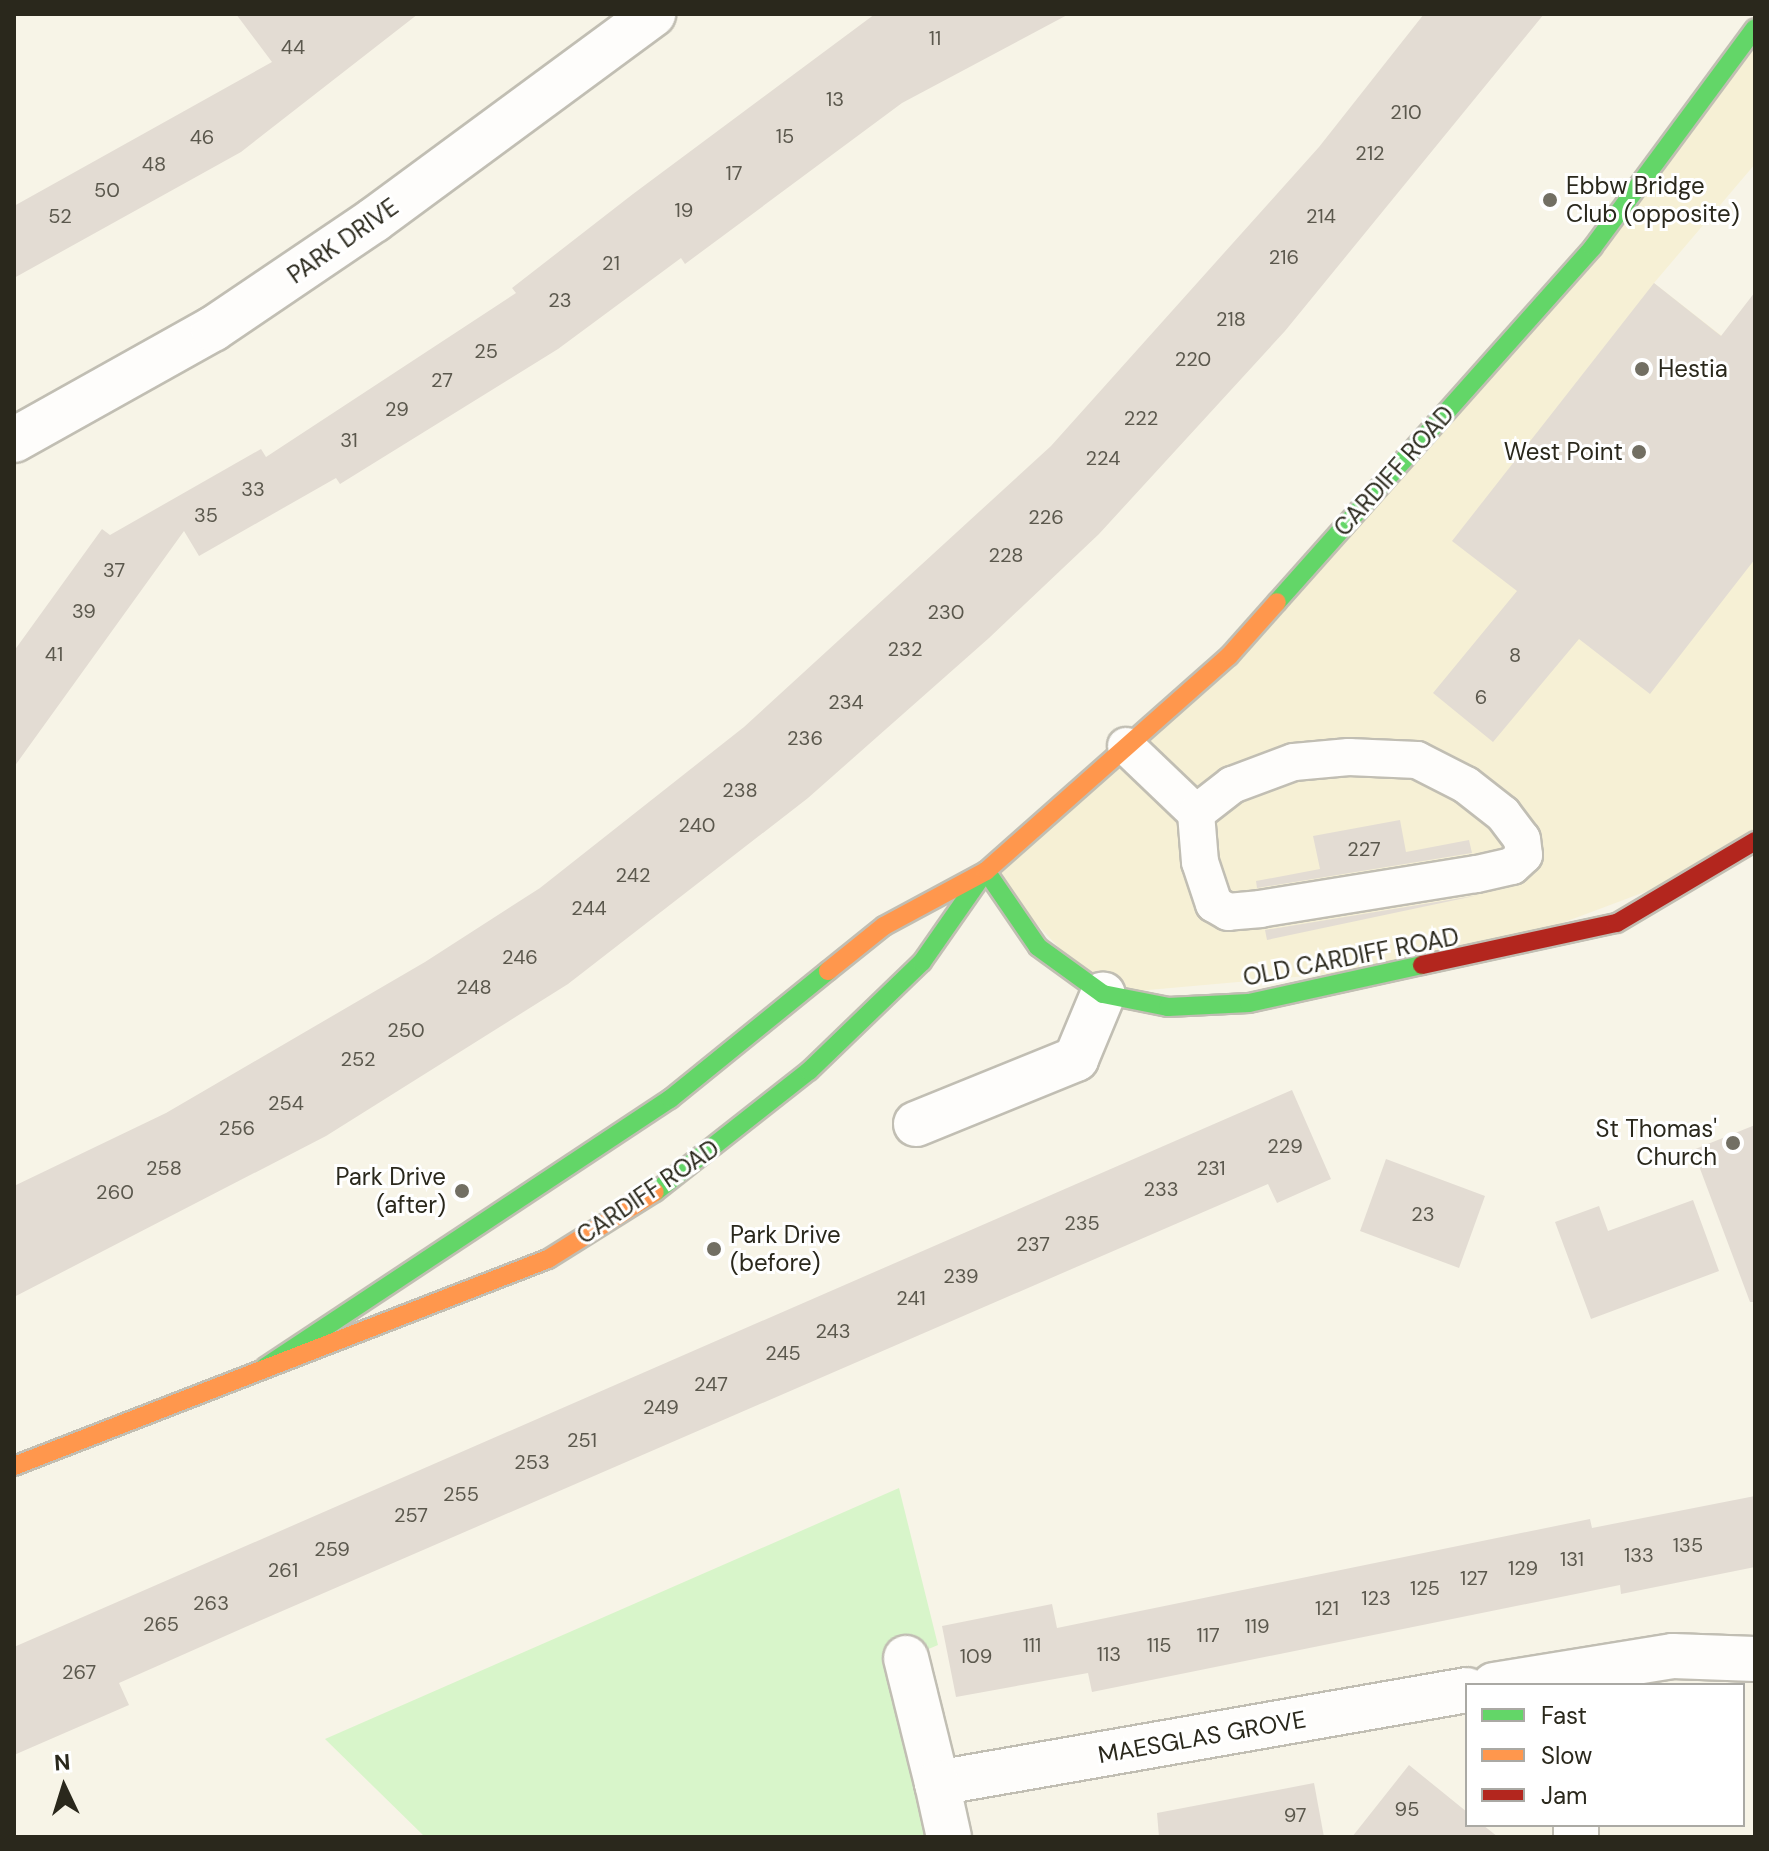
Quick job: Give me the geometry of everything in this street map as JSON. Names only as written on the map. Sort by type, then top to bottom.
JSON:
[{"type":"main road","name":"CARDIFF ROAD","points":[[14,1466],[548,1259],[676,1179],[809,1071],[922,962],[986,871],[1229,656],[1593,247],[1755,28]]},
{"type":"main road","name":"OLD CARDIFF ROAD","points":[[986,871],[1038,947],[1103,994],[1168,1007],[1249,1003],[1455,963],[1617,923],[1755,841]]},
{"type":"main road","name":"CARDIFF ROAD","points":[[265,1367],[670,1099],[884,926],[986,871]]},
{"type":"street","name":"PARK DRIVE","points":[[14,440],[225,321],[653,14]]},
{"type":"street","points":[[916,1124],[1076,1059],[1103,994]]},
{"type":"street","points":[[1506,1683],[1673,1656],[1748,1660]]},
{"type":"street","points":[[906,1658],[949,1837]]},
{"type":"street","points":[[1681,1683],[1748,1660]]},
{"type":"street","name":"MAESGLAS GROVE","points":[[937,1783],[1465,1690]]},
{"type":"lane","points":[[1126,746],[1196,813],[1205,885],[1228,912],[1476,874],[1512,866],[1524,855],[1522,839],[1503,814],[1417,760],[1294,762],[1232,785],[1196,813]]},
{"type":"shaded area","points":[[1755,14],[1755,164],[1654,283],[1755,362],[1755,841],[1738,857],[1455,963],[1103,994],[986,871],[1229,656],[1593,247]]},
{"type":"green space","points":[[899,1488],[938,1645],[907,1658],[949,1837],[425,1837],[325,1739]]},
{"type":"building","points":[[236,14],[418,14],[241,152],[14,278],[14,206],[272,62]]},
{"type":"building","points":[[875,14],[1069,14],[902,103],[685,264],[681,258],[558,349],[340,484],[336,478],[199,556],[184,531],[14,767],[14,651],[102,529],[110,535],[261,449],[266,457],[516,293],[512,288]]},
{"type":"building","points":[[1424,14],[1544,14],[1285,331],[1099,534],[989,638],[808,798],[568,984],[326,1136],[14,1297],[14,1186],[166,1113],[425,962],[540,888],[744,727],[1051,446],[1319,147]]},
{"type":"building","name":"West Point","points":[[1654,283],[1721,336],[1755,292],[1755,559],[1650,694],[1579,639],[1493,742],[1433,693],[1517,591],[1452,541]]},
{"type":"building","points":[[1400,820],[1406,852],[1469,840],[1472,853],[1257,888],[1256,881],[1320,869],[1313,836]]},
{"type":"building","points":[[1479,895],[1267,940],[1265,930]]},
{"type":"building","points":[[1292,1090],[1331,1179],[1277,1203],[1268,1184],[250,1625],[119,1683],[129,1705],[14,1755],[14,1647]]},
{"type":"building","name":"St Thomas' Church","points":[[1755,1125],[1755,1302],[1750,1302],[1693,1150]]},
{"type":"building","points":[[1386,1159],[1485,1196],[1459,1268],[1360,1231]]},
{"type":"building","points":[[1693,1200],[1719,1271],[1591,1319],[1555,1222],[1599,1206],[1608,1231]]},
{"type":"building","points":[[1755,1496],[1755,1567],[1621,1594],[1620,1585],[1092,1692],[1088,1673],[956,1697],[942,1626],[1052,1604],[1057,1628],[1590,1519],[1592,1528]]},
{"type":"building","points":[[1409,1765],[1465,1810],[1465,1827],[1486,1827],[1498,1837],[1352,1837]]},
{"type":"building","points":[[1314,1783],[1324,1837],[1159,1837],[1157,1813]]},
{"type":"traffic: fast","points":[[1277,602],[1593,247],[1755,28]]},
{"type":"traffic: fast","points":[[986,871],[1038,947],[1103,994],[1168,1007],[1249,1003],[1422,965]]},
{"type":"traffic: fast","points":[[655,1192],[809,1071],[922,962],[980,879]]},
{"type":"traffic: fast","points":[[265,1367],[670,1099],[828,971]]},
{"type":"traffic: slow","points":[[828,971],[884,926],[986,871],[1229,656],[1277,602]]},
{"type":"traffic: slow","points":[[14,1466],[548,1259],[655,1192]]},
{"type":"traffic: jam","points":[[1422,965],[1617,923],[1755,841]]},
{"type":"place","name":"Ebbw Bridge Club (opposite)","points":[[1550,200]]},
{"type":"place","name":"Hestia","points":[[1642,369]]},
{"type":"place","name":"West Point","points":[[1639,452]]},
{"type":"place","name":"St Thomas' Church","points":[[1733,1143]]},
{"type":"place","name":"Park Drive (after)","points":[[462,1191]]},
{"type":"place","name":"Park Drive (before)","points":[[714,1249]]}]
